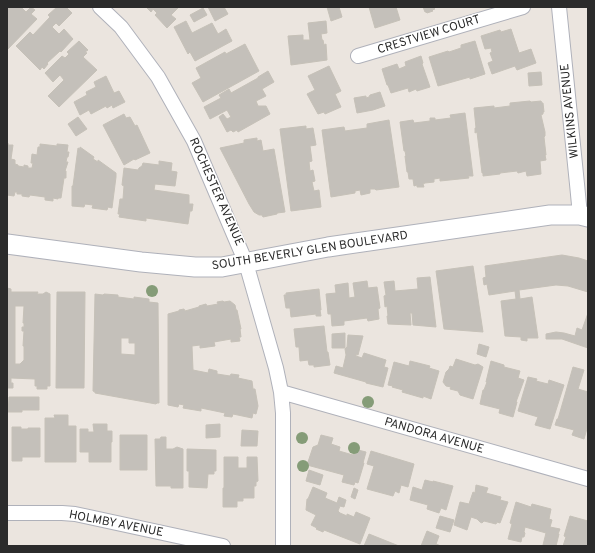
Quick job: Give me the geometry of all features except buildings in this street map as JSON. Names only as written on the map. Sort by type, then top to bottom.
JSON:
[{"type":"main road","name":"SOUTH BEVERLY GLEN BOULEVARD","points":[[7,244],[141,262],[194,267],[222,267],[328,247],[550,215],[584,216]]},
{"type":"street","name":"ROCHESTER AVENUE","points":[[100,7],[121,27],[158,77],[194,141],[246,263],[276,368],[281,392],[283,413],[283,546]]},
{"type":"street","name":"CRESTVIEW COURT","points":[[358,56],[523,7]]},
{"type":"street","name":"WILKINS AVENUE","points":[[559,7],[577,184],[584,216]]},
{"type":"street","name":"PANDORA AVENUE","points":[[281,392],[588,480]]},
{"type":"street","name":"HOLMBY AVENUE","points":[[7,513],[75,514],[223,546]]}]
